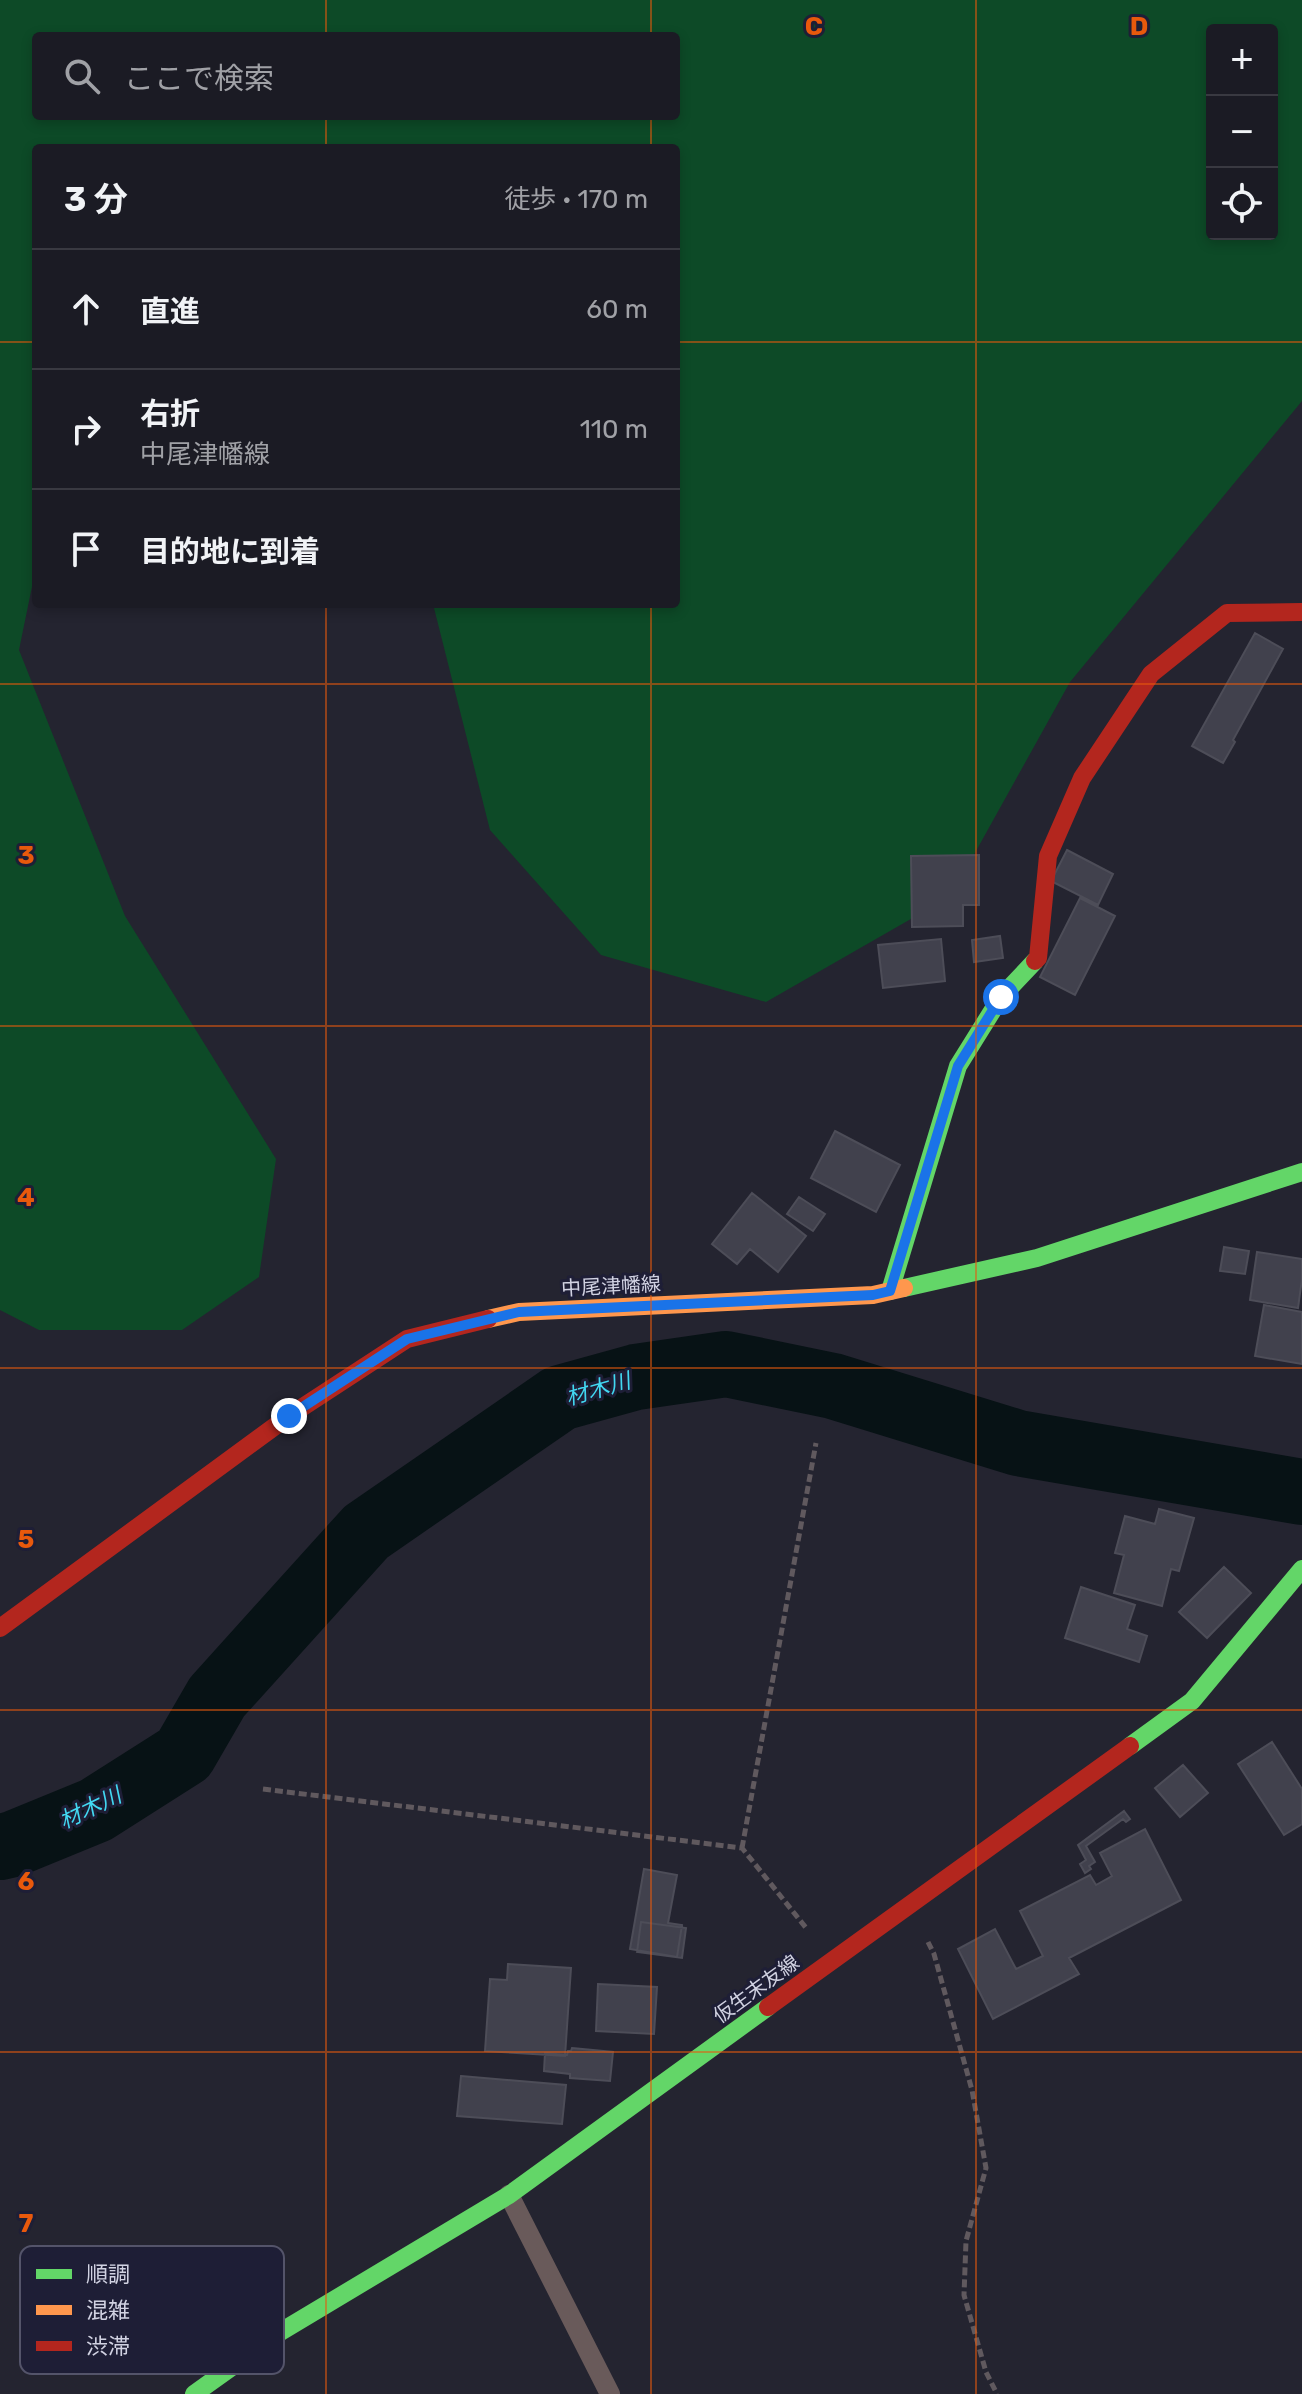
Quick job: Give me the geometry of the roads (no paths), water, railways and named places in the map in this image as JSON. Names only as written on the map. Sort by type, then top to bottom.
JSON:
[{"type":"main road","points":[[890,1291],[958,1066],[1001,997],[1038,958],[1048,856],[1082,778],[1151,674],[1227,613],[1302,612]]},
{"type":"main road","name":"中尾津幡線","points":[[0,1628],[289,1416],[407,1339],[519,1312],[873,1295],[1037,1258],[1302,1172]]},
{"type":"main road","name":"仮生末友線","points":[[284,2330],[509,2195],[1192,1701],[1302,1569]]},
{"type":"main road","name":"仮生末友線","points":[[194,2394],[222,2374]]},
{"type":"lane","points":[[509,2195],[610,2394]]},
{"type":"waterway","name":"材木川","points":[[0,1847],[96,1810],[184,1754],[217,1697],[366,1532],[560,1398],[636,1377],[726,1364],[833,1386],[1018,1443],[1302,1492]]}]
